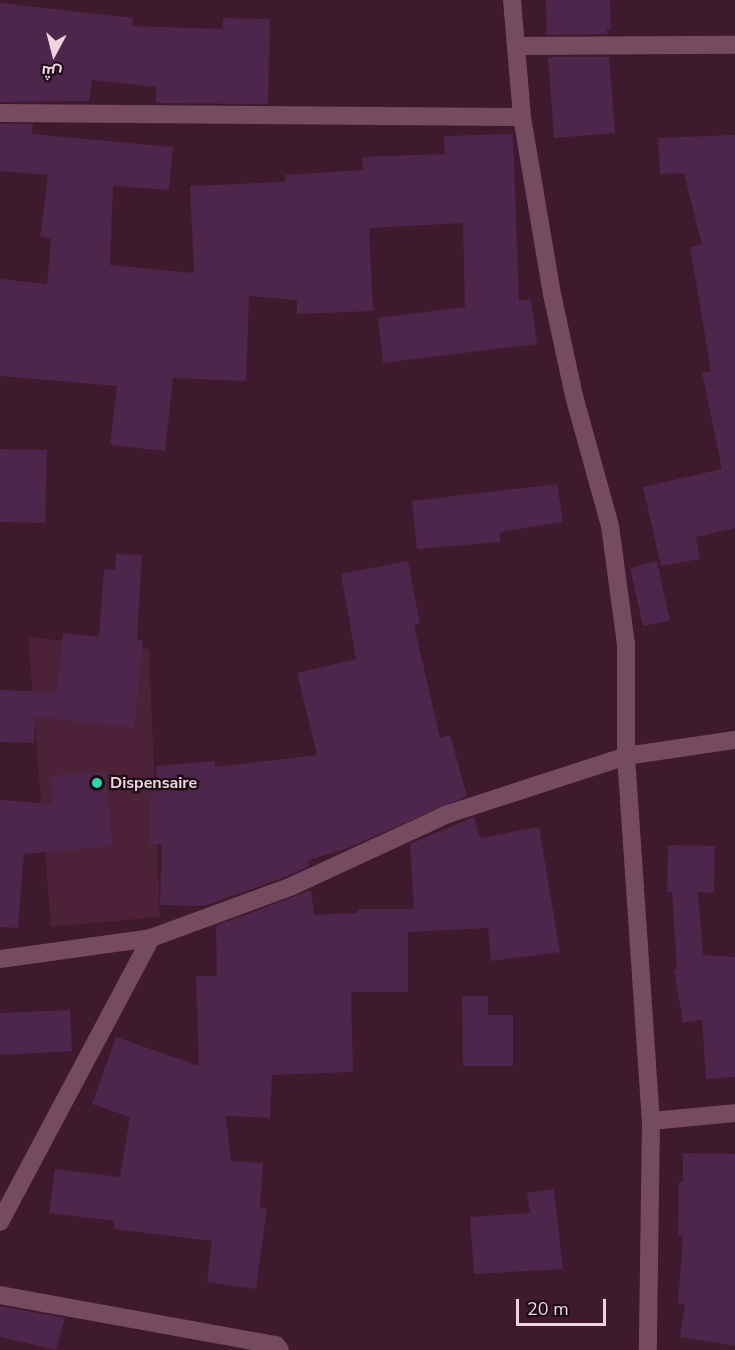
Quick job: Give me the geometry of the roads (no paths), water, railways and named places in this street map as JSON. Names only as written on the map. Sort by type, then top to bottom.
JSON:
[{"type":"street","points":[[512,0],[522,117],[569,374],[610,526],[626,644],[626,756],[651,1121],[648,1350]]},
{"type":"street","points":[[516,46],[735,45]]},
{"type":"street","points":[[0,113],[522,117]]},
{"type":"street","points":[[0,959],[151,938],[292,886],[448,814],[626,756],[735,740]]},
{"type":"street","points":[[0,1222],[151,938]]},
{"type":"street","points":[[651,1121],[735,1113]]},
{"type":"street","points":[[0,1295],[276,1345],[280,1350]]},
{"type":"place","name":"Dispensaire","points":[[97,783]]}]
